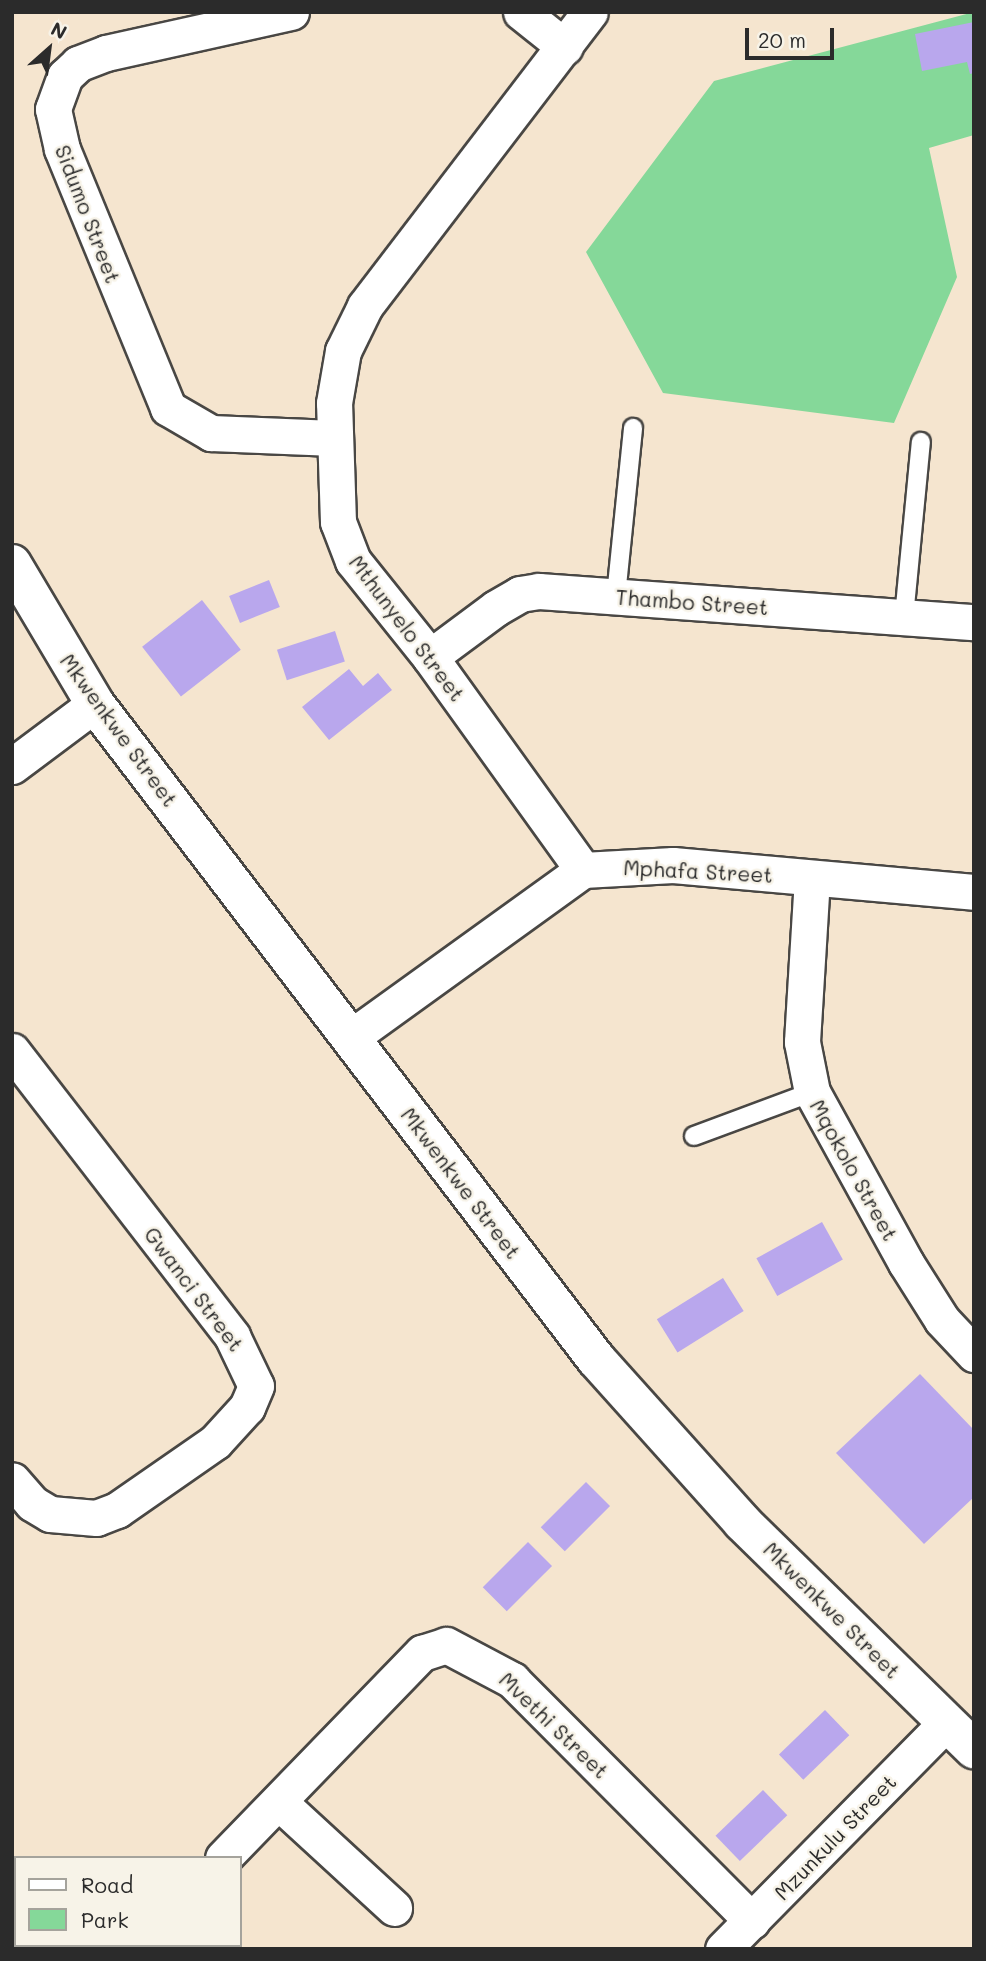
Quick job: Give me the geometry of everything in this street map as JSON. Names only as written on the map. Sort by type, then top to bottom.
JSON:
[{"type":"street","name":"Sidumo Street","points":[[291,12],[107,53],[78,64],[65,76],[53,109],[69,167],[168,408],[194,426],[219,435],[334,438]]},
{"type":"street","points":[[521,12],[565,47]]},
{"type":"street","name":"Mthunyelo Street","points":[[583,870],[430,657],[360,573],[345,546],[333,480],[336,381],[352,327],[590,12]]},
{"type":"street","name":"Mkwenkwe Street","points":[[12,564],[94,704],[596,1359],[671,1446],[945,1724],[974,1749]]},
{"type":"street","name":"Thambo Street","points":[[430,657],[520,594],[539,591],[974,622]]},
{"type":"street","points":[[12,766],[94,704]]},
{"type":"street","name":"Mphafa Street","points":[[583,870],[673,865],[974,892]]},
{"type":"street","points":[[350,1038],[583,870]]},
{"type":"street","name":"Mqokolo Street","points":[[812,878],[802,1042],[811,1092],[906,1263],[942,1320],[974,1354]]},
{"type":"street","name":"Gwanci Street","points":[[12,1051],[232,1336],[256,1386],[247,1407],[215,1442],[126,1504],[96,1518],[50,1514],[32,1503],[12,1480]]},
{"type":"street","name":"Mvethi Street","points":[[225,1856],[280,1803],[422,1653],[446,1645],[487,1663],[512,1680],[752,1921]]},
{"type":"street","name":"Mzunkulu Street","points":[[723,1949],[945,1724]]},
{"type":"street","points":[[280,1803],[394,1908]]},
{"type":"lane","points":[[615,596],[633,428]]},
{"type":"lane","points":[[904,617],[921,442]]},
{"type":"lane","points":[[694,1136],[811,1092]]},
{"type":"green space","points":[[974,12],[974,135],[929,148],[957,277],[894,423],[663,393],[586,252],[714,81]]},
{"type":"building","points":[[974,22],[974,73],[970,74],[967,62],[922,71],[915,34]]},
{"type":"building","points":[[269,580],[280,607],[240,623],[229,596]]},
{"type":"building","points":[[202,600],[241,650],[181,696],[142,647]]},
{"type":"building","points":[[335,631],[345,661],[287,680],[277,650]]},
{"type":"building","points":[[349,669],[363,686],[378,673],[392,690],[329,740],[302,707]]},
{"type":"building","points":[[822,1222],[843,1260],[777,1296],[756,1258]]},
{"type":"building","points":[[723,1278],[744,1311],[678,1352],[657,1319]]},
{"type":"building","points":[[920,1374],[974,1430],[974,1497],[924,1544],[836,1453]]},
{"type":"building","points":[[586,1482],[610,1506],[565,1551],[541,1527]]},
{"type":"building","points":[[528,1542],[552,1566],[507,1611],[483,1587]]},
{"type":"building","points":[[825,1710],[849,1735],[803,1780],[779,1754]]},
{"type":"building","points":[[763,1790],[787,1815],[740,1861],[716,1836]]}]
